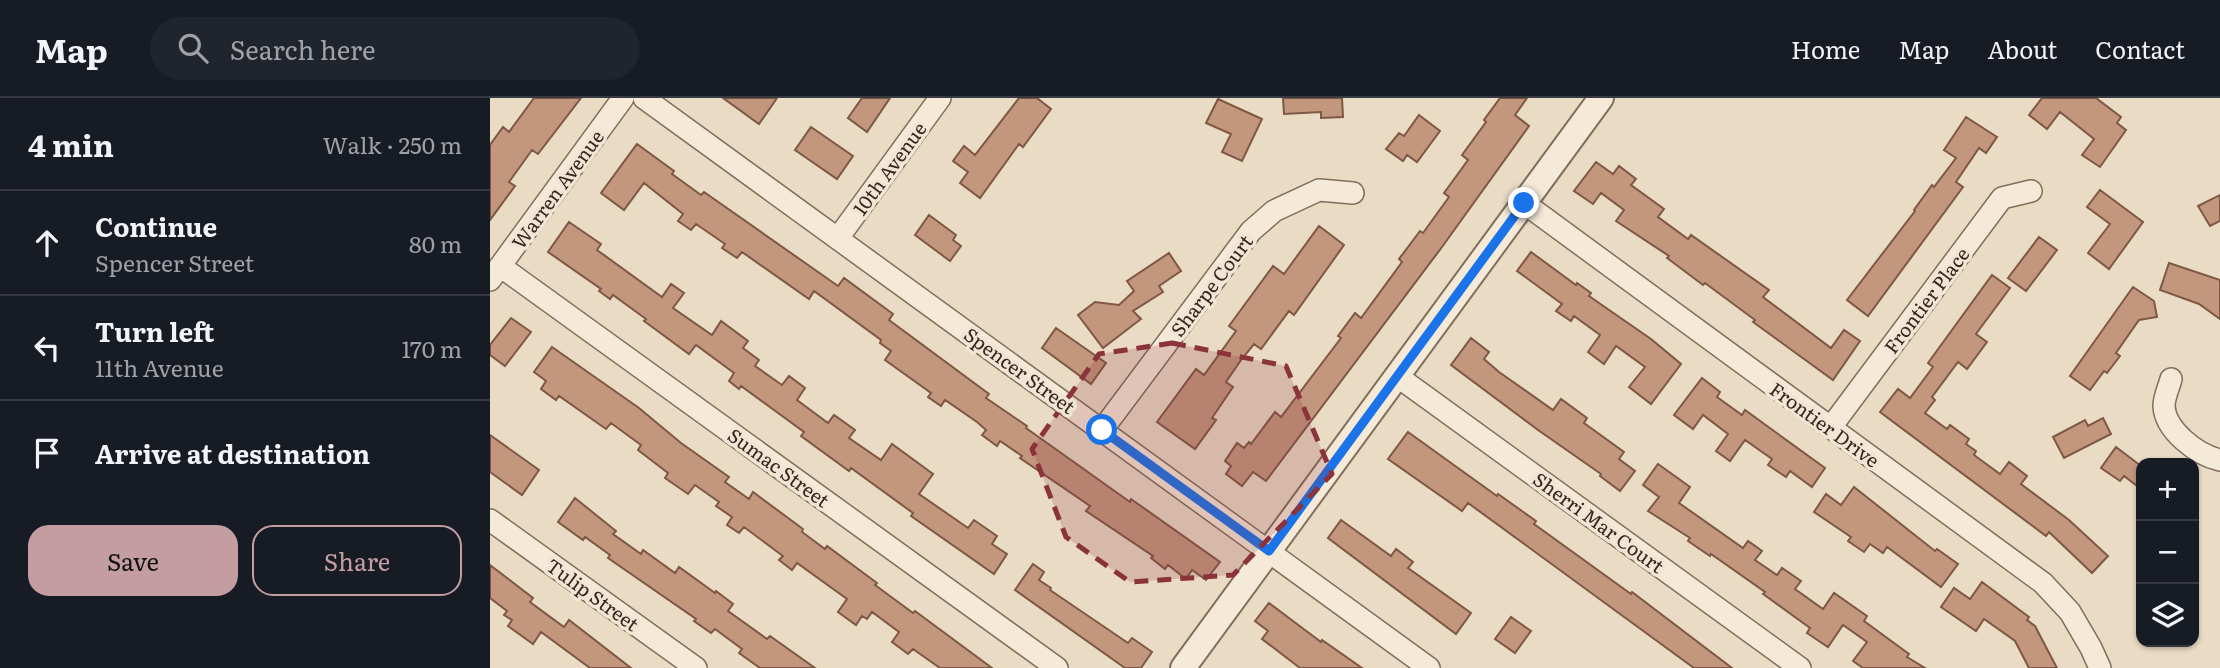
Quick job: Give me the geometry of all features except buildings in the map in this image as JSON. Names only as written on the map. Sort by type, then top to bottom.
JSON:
[{"type":"street","name":"Warren Avenue","points":[[495,273],[623,98]]},
{"type":"street","name":"Spencer Street","points":[[644,98],[1429,668]]},
{"type":"street","name":"10th Avenue","points":[[838,238],[940,98]]},
{"type":"street","points":[[1183,668],[1524,203],[1591,101]]},
{"type":"street","name":"Sharpe Court","points":[[1102,430],[1251,231],[1274,211],[1319,190],[1353,193]]},
{"type":"street","name":"Frontier Place","points":[[1831,428],[2002,198],[2031,191]]},
{"type":"street","name":"Frontier Drive","points":[[1524,203],[2043,583],[2070,612],[2100,668]]},
{"type":"street","name":"Sumac Street","points":[[495,273],[1057,668]]},
{"type":"street","name":"Sherri Mar Court","points":[[1397,376],[1800,668]]},
{"type":"street","points":[[2171,379],[2164,402],[2166,420],[2193,448],[2210,458],[2220,460]]},
{"type":"street","name":"Tulip Street","points":[[490,520],[696,668]]},
{"type":"highlighted area","points":[[1172,343],[1286,366],[1332,474],[1233,575],[1130,582],[1066,537],[1032,449],[1099,354]]},
{"type":"route","points":[[1102,430],[1269,551],[1524,203]]}]
